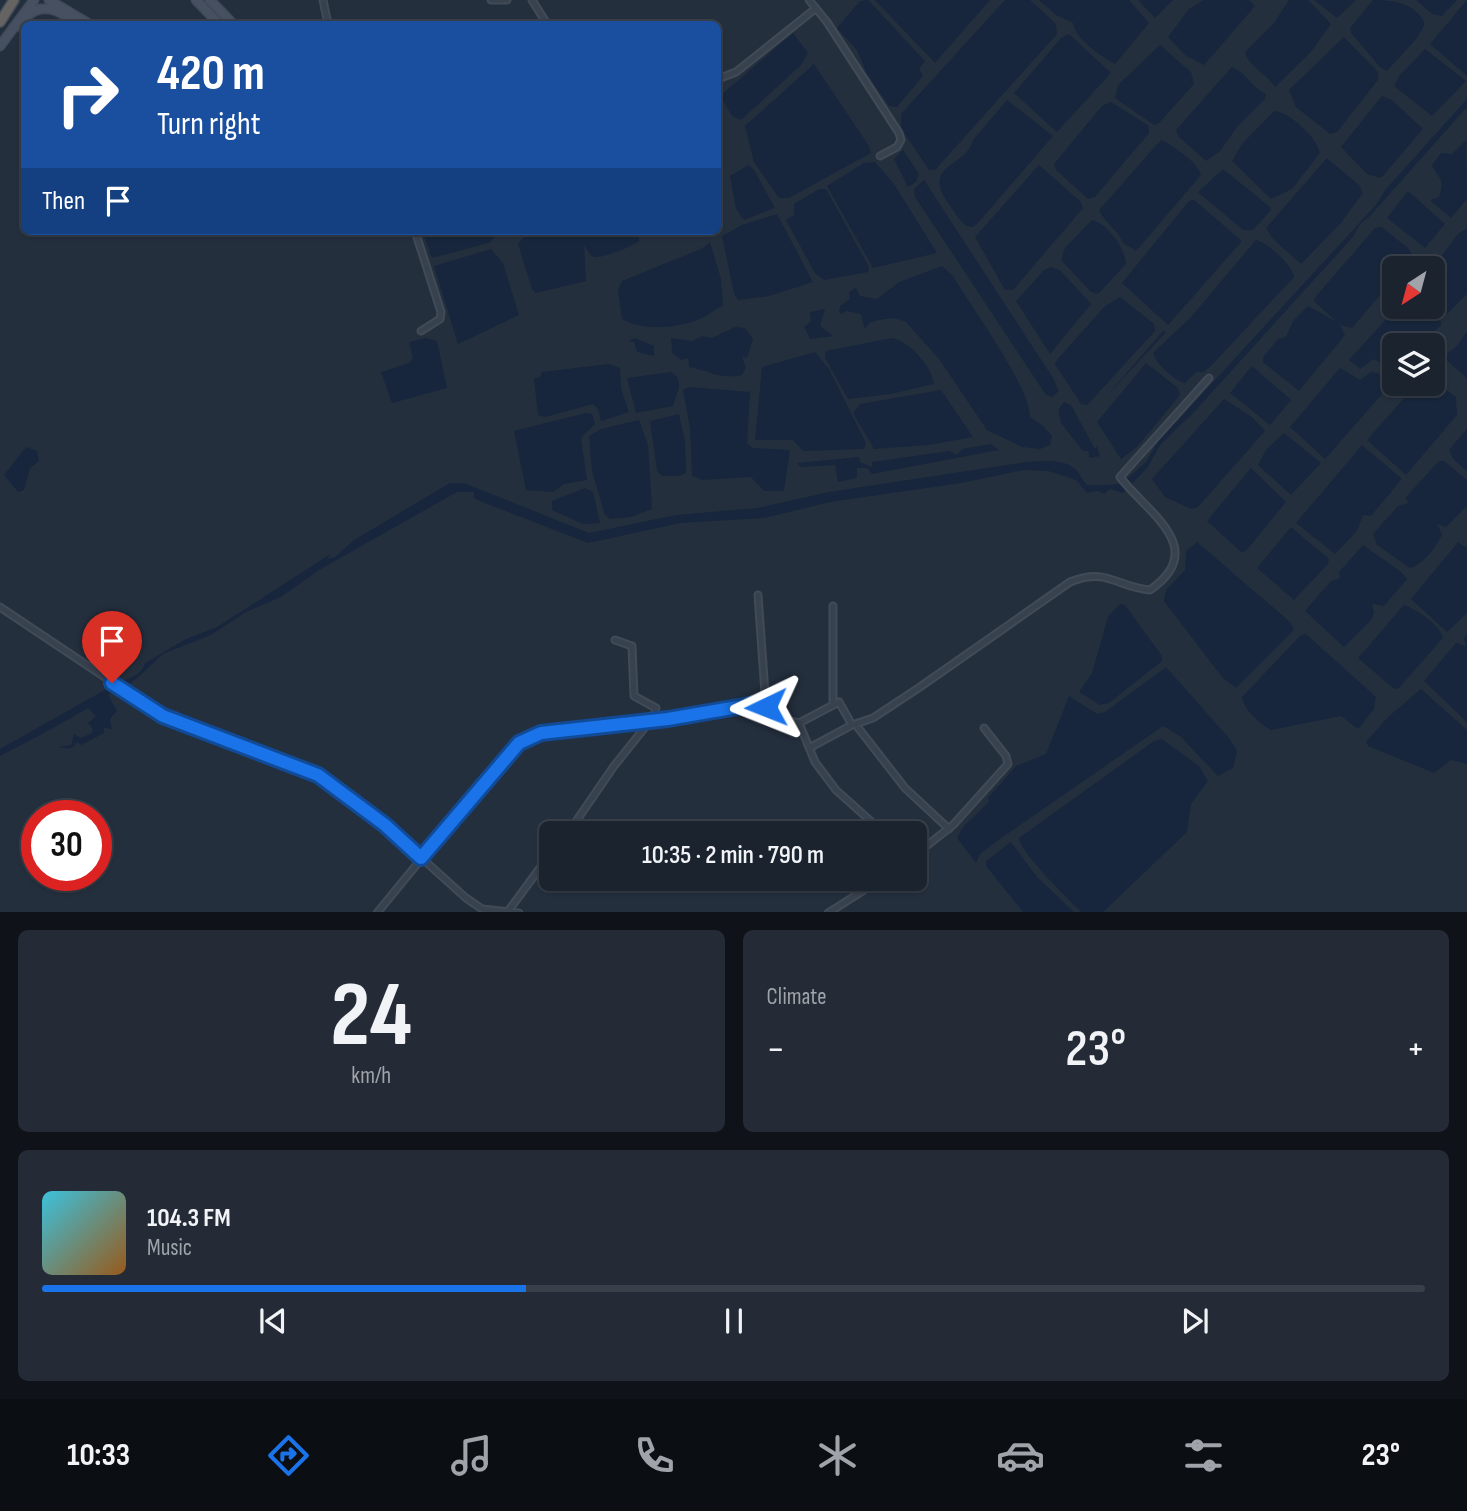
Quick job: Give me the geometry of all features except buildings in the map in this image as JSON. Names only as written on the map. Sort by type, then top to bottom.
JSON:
[{"type":"highway","points":[[0,22],[14,0]]},
{"type":"main road","points":[[0,46],[34,0]]},
{"type":"main road","points":[[49,0],[84,21]]},
{"type":"main road","points":[[196,0],[214,21]]},
{"type":"main road","points":[[210,0],[230,21]]},
{"type":"main road","points":[[24,21],[28,15],[46,8],[74,21]]},
{"type":"main road","points":[[216,21],[218,8]]},
{"type":"main road","points":[[13,28],[21,25]]},
{"type":"street","points":[[323,0],[327,21]]},
{"type":"street","points":[[491,0],[507,0]]},
{"type":"street","points":[[532,0],[545,21]]},
{"type":"street","points":[[809,0],[828,22],[898,133],[901,140],[897,147],[880,156]]},
{"type":"street","points":[[721,78],[736,72],[815,9]]},
{"type":"street","points":[[416,235],[441,312],[440,319],[421,331]]},
{"type":"street","points":[[811,747],[873,718],[1070,583],[1085,576],[1102,575],[1150,590],[1161,582],[1172,565],[1174,544],[1149,505],[1122,481],[1122,472],[1209,378]]},
{"type":"street","points":[[758,595],[766,707]]},
{"type":"street","points":[[833,606],[833,705]]},
{"type":"street","points":[[0,607],[163,716],[318,775],[385,825],[482,909],[519,912]]},
{"type":"street","points":[[577,821],[656,708],[639,701],[632,691],[632,646],[615,640]]},
{"type":"street","points":[[377,912],[519,743],[541,733],[649,721],[755,704],[766,707],[781,719],[799,723],[839,702],[854,725],[905,788],[948,829]]},
{"type":"street","points":[[799,723],[816,762],[836,790],[871,821]]},
{"type":"street","points":[[927,846],[948,829],[1008,764],[1006,756],[984,728]]},
{"type":"street","points":[[509,910],[539,869]]},
{"type":"street","points":[[828,912],[862,891]]},
{"type":"water","points":[[868,0],[925,61],[919,69],[923,76],[897,107],[889,106],[866,72],[857,50],[837,28],[860,1]]},
{"type":"water","points":[[875,0],[990,0],[935,63]]},
{"type":"water","points":[[1005,0],[1030,0],[1056,24],[1057,34],[935,170],[929,170],[901,128],[901,114]]},
{"type":"water","points":[[1039,0],[1129,0],[1149,23],[1115,64],[1083,41],[1073,23],[1056,15]]},
{"type":"water","points":[[1138,0],[1173,0],[1155,18]]},
{"type":"water","points":[[1204,0],[1249,0],[1255,6],[1204,65],[1186,56],[1168,37],[1189,9]]},
{"type":"water","points":[[1289,0],[1308,0],[1331,24],[1310,53],[1275,87],[1250,62],[1245,52],[1274,23]]},
{"type":"water","points":[[1314,0],[1356,0],[1337,18]]},
{"type":"water","points":[[1373,0],[1404,4],[1416,11],[1425,24],[1417,38],[1387,71],[1380,67],[1351,33],[1350,28]]},
{"type":"water","points":[[1416,0],[1457,0],[1442,16],[1432,14]]},
{"type":"water","points":[[1467,0],[1467,76],[1430,44]]},
{"type":"water","points":[[793,33],[808,53],[801,65],[741,120],[732,116],[721,95]]},
{"type":"water","points":[[1069,34],[1111,73],[1057,132],[1014,93],[1061,38]]},
{"type":"water","points":[[1344,37],[1378,72],[1378,80],[1337,132],[1330,134],[1296,107],[1289,90]]},
{"type":"water","points":[[1160,45],[1191,72],[1194,84],[1159,123],[1154,125],[1115,98],[1118,85]]},
{"type":"water","points":[[1425,49],[1466,81],[1432,116],[1394,86],[1400,75]]},
{"type":"water","points":[[814,64],[871,153],[789,198],[779,198],[754,162],[745,126]]},
{"type":"water","points":[[1232,67],[1266,94],[1265,99],[1237,127],[1220,151],[1206,161],[1178,136],[1176,130]]},
{"type":"water","points":[[1382,96],[1392,100],[1423,129],[1381,178],[1367,174],[1341,147]]},
{"type":"water","points":[[1467,99],[1467,107],[1195,411],[1160,445],[1148,467],[1123,493],[1110,489],[1104,494],[1098,491],[1087,493],[1076,480],[1048,471],[1024,470],[961,483],[830,502],[765,518],[680,523],[588,543],[482,502],[474,498],[474,492],[457,492],[319,570],[281,597],[246,612],[211,635],[163,654],[135,680],[108,695],[117,711],[110,719],[112,729],[104,728],[104,733],[81,745],[77,742],[72,748],[59,747],[71,745],[74,734],[81,738],[92,733],[93,729],[88,723],[96,716],[88,708],[0,756],[0,749],[134,676],[141,671],[145,663],[186,639],[217,627],[332,553],[327,559],[335,557],[354,540],[450,483],[464,483],[589,533],[676,515],[757,508],[829,492],[1027,462],[1054,461],[1067,464],[1077,471],[1087,485],[1121,484],[1146,462],[1158,442],[1376,205],[1386,189]]},
{"type":"water","points":[[1007,100],[1053,136],[978,223],[973,227],[966,226],[941,190],[942,173],[963,156]]},
{"type":"water","points":[[1111,102],[1149,126],[1149,133],[1095,197],[1088,199],[1056,170],[1054,164],[1102,106]]},
{"type":"water","points":[[1274,111],[1287,116],[1302,127],[1320,153],[1292,189],[1271,199],[1232,161],[1242,144]]},
{"type":"water","points":[[1161,140],[1184,155],[1201,175],[1136,251],[1123,243],[1099,210]]},
{"type":"water","points":[[1466,140],[1467,199],[1451,218],[1430,200],[1439,197],[1442,185],[1432,165],[1441,153],[1452,154]]},
{"type":"water","points":[[903,150],[919,174],[916,182],[908,187],[894,159]]},
{"type":"water","points":[[1327,158],[1359,185],[1363,193],[1340,224],[1301,264],[1273,239],[1266,228]]},
{"type":"water","points":[[875,162],[894,184],[937,253],[873,268],[827,186],[864,163]]},
{"type":"water","points":[[749,165],[775,208],[744,220],[736,209],[730,176]]},
{"type":"water","points":[[1039,165],[1081,202],[1083,208],[1013,290],[1005,290],[975,237]]},
{"type":"water","points":[[1223,169],[1270,207],[1271,210],[1253,230],[1243,230],[1198,192]]},
{"type":"water","points":[[924,180],[1053,378],[1059,391],[1052,397],[1046,395],[915,197],[914,189]]},
{"type":"water","points":[[819,189],[826,189],[869,267],[868,272],[824,280],[815,273],[786,220],[794,215],[794,204]]},
{"type":"water","points":[[1408,191],[1445,224],[1425,248],[1387,218]]},
{"type":"water","points":[[1194,200],[1242,241],[1168,325],[1122,283],[1189,201]]},
{"type":"water","points":[[777,214],[813,282],[769,296],[738,300],[734,293],[722,236],[742,225]]},
{"type":"water","points":[[1092,220],[1104,226],[1115,238],[1123,251],[1126,264],[1098,294],[1091,292],[1061,260],[1065,248]]},
{"type":"water","points":[[1382,227],[1412,254],[1382,256],[1382,292],[1352,328],[1340,325],[1345,335],[1299,391],[1263,362],[1263,357],[1278,339],[1286,337],[1293,321],[1308,306],[1337,322],[1314,301],[1316,296],[1375,228]]},
{"type":"water","points":[[1467,228],[1467,294],[1447,314],[1446,256],[1442,256],[1457,235]]},
{"type":"water","points":[[423,235],[493,235],[494,238],[489,243],[432,258]]},
{"type":"water","points":[[526,235],[638,235],[639,241],[598,257],[591,255],[584,245],[586,281],[536,293],[532,289],[518,244]]},
{"type":"water","points":[[1256,240],[1279,256],[1294,277],[1210,367],[1203,372],[1196,372],[1185,383],[1181,382],[1161,366],[1153,353],[1191,317]]},
{"type":"water","points":[[710,242],[721,279],[723,306],[695,321],[674,326],[641,326],[622,319],[618,289],[622,281],[703,248]]},
{"type":"water","points":[[491,249],[503,263],[519,315],[458,344],[434,266]]},
{"type":"water","points":[[942,266],[953,276],[998,346],[1020,386],[1030,417],[1052,436],[1050,445],[1040,449],[1022,447],[987,430],[939,359],[906,322],[894,318],[879,320],[869,323],[865,329],[861,314],[846,311],[841,314],[839,311],[840,306],[850,299],[849,292],[856,288],[860,296],[877,299],[899,282]]},
{"type":"water","points":[[1051,267],[1060,270],[1091,304],[1050,354],[1016,301],[1044,270]]},
{"type":"water","points":[[1120,297],[1154,324],[1155,331],[1087,405],[1081,404],[1055,364],[1056,361],[1105,306]]},
{"type":"water","points":[[825,309],[820,326],[833,336],[810,339],[804,327],[811,321],[810,312]]},
{"type":"water","points":[[1386,319],[1440,319],[1441,325],[1434,333],[1382,333],[1382,364],[1374,359],[1360,369],[1349,360]]},
{"type":"water","points":[[735,327],[745,328],[753,339],[747,358],[742,356],[746,368],[742,375],[720,375],[689,367],[688,358],[681,360],[672,353],[671,338],[692,341],[702,336],[712,338]]},
{"type":"water","points":[[1164,330],[1166,332],[1103,400]]},
{"type":"water","points":[[1467,331],[1467,378],[1445,359],[1445,355],[1457,346]]},
{"type":"water","points":[[426,338],[437,341],[447,388],[392,403],[381,372],[409,363],[413,358],[409,342]]},
{"type":"water","points":[[635,338],[654,346],[654,356],[637,352],[634,342],[628,341]]},
{"type":"water","points":[[892,338],[906,344],[919,355],[929,369],[934,384],[891,394],[848,399],[825,358],[826,351]]},
{"type":"water","points":[[815,352],[829,369],[866,443],[864,449],[803,451],[793,440],[755,440],[762,367]]},
{"type":"water","points":[[1146,363],[1178,388],[1180,395],[1137,447],[1121,459],[1097,422]]},
{"type":"water","points":[[609,364],[620,368],[621,389],[629,412],[601,421],[598,409],[593,404],[545,417],[538,415],[534,379],[540,377],[542,372]]},
{"type":"water","points":[[1252,366],[1291,400],[1270,425],[1230,393]]},
{"type":"water","points":[[1340,368],[1360,380],[1371,372],[1378,373],[1382,378],[1382,394],[1325,459],[1290,427]]},
{"type":"water","points":[[671,372],[679,384],[673,406],[636,413],[627,378]]},
{"type":"water","points":[[690,387],[750,392],[747,444],[753,448],[790,450],[784,491],[764,491],[751,477],[703,480],[692,476],[690,428],[683,390]]},
{"type":"water","points":[[1445,389],[1456,397],[1457,415],[1406,475],[1367,440],[1406,396],[1445,396]]},
{"type":"water","points":[[941,390],[973,437],[928,445],[874,449],[853,413],[860,404]]},
{"type":"water","points":[[1224,399],[1252,417],[1265,431],[1198,507],[1191,509],[1165,497],[1152,479]]},
{"type":"water","points":[[1064,402],[1071,405],[1095,449],[1097,446],[1100,456],[1090,458],[1088,451],[1083,451],[1061,423],[1058,410]]},
{"type":"water","points":[[586,413],[592,414],[595,424],[581,438],[587,480],[564,484],[553,492],[526,490],[514,431]]},
{"type":"water","points":[[679,414],[685,441],[686,473],[679,476],[662,476],[657,471],[650,421]]},
{"type":"water","points":[[639,420],[648,445],[652,509],[631,517],[610,519],[605,515],[592,471],[589,436],[601,429]]},
{"type":"water","points":[[1467,429],[1467,471],[1454,460],[1449,450]]},
{"type":"water","points":[[1284,433],[1321,463],[1291,495],[1258,465],[1266,450]]},
{"type":"water","points":[[991,444],[999,450],[872,474],[867,468],[857,468],[857,478],[838,482],[835,465],[800,467],[797,463],[859,457],[860,462],[872,467],[872,462],[949,451],[957,455],[962,449]]},
{"type":"water","points":[[1362,445],[1402,479],[1371,516],[1363,515],[1357,531],[1335,554],[1296,523]]},
{"type":"water","points":[[26,447],[37,451],[39,461],[30,468],[24,490],[18,492],[4,475]]},
{"type":"water","points":[[1439,461],[1444,461],[1467,480],[1467,506],[1446,527],[1437,524],[1442,534],[1437,544],[1424,559],[1410,568],[1377,545],[1373,534],[1398,506],[1408,503],[1406,497]]},
{"type":"water","points":[[1251,468],[1286,502],[1246,551],[1241,552],[1207,521]]},
{"type":"water","points":[[585,488],[593,492],[600,523],[583,524],[552,510],[552,501]]},
{"type":"water","points":[[1291,527],[1329,559],[1328,564],[1294,600],[1257,568]]},
{"type":"water","points":[[1197,542],[1290,622],[1294,630],[1236,688],[1222,677],[1164,601],[1166,590],[1185,570],[1186,551]]},
{"type":"water","points":[[1458,542],[1467,548],[1467,613],[1447,632],[1411,599]]},
{"type":"water","points":[[1363,545],[1407,579],[1384,606],[1372,604],[1374,613],[1371,620],[1344,647],[1305,611],[1331,581],[1340,578],[1339,572]]},
{"type":"water","points":[[1120,604],[1125,605],[1162,656],[1162,661],[1109,703],[1100,705],[1079,692],[1092,673],[1108,617]]},
{"type":"water","points":[[1404,605],[1433,623],[1443,638],[1398,689],[1393,688],[1358,658]]},
{"type":"water","points":[[1306,634],[1376,697],[1374,709],[1358,729],[1341,716],[1271,730],[1257,720],[1245,706],[1242,697],[1300,636]]},
{"type":"water","points":[[1467,634],[1467,722],[1424,681],[1456,643],[1466,646],[1464,639]]},
{"type":"water","points":[[1166,667],[1229,738],[1237,751],[1233,768],[1218,776],[1181,737],[1163,726],[997,841],[980,854],[976,863],[957,838],[963,827],[989,802],[988,798],[1016,766],[1046,754],[1069,696],[1097,714],[1105,712]]},
{"type":"water","points":[[1421,689],[1467,730],[1467,764],[1451,760],[1434,773],[1368,746],[1366,742],[1388,717]]},
{"type":"water","points":[[1162,739],[1199,766],[1208,781],[1191,804],[1187,832],[1103,912],[1081,912],[1035,864],[1019,838],[1154,741]]},
{"type":"water","points":[[1011,842],[1037,877],[1074,912],[1023,912],[986,866],[986,861]]},
{"type":"route","points":[[112,683],[163,716],[318,775],[385,825],[421,858],[503,759],[519,743],[541,733],[668,719],[755,704],[766,707]]}]
